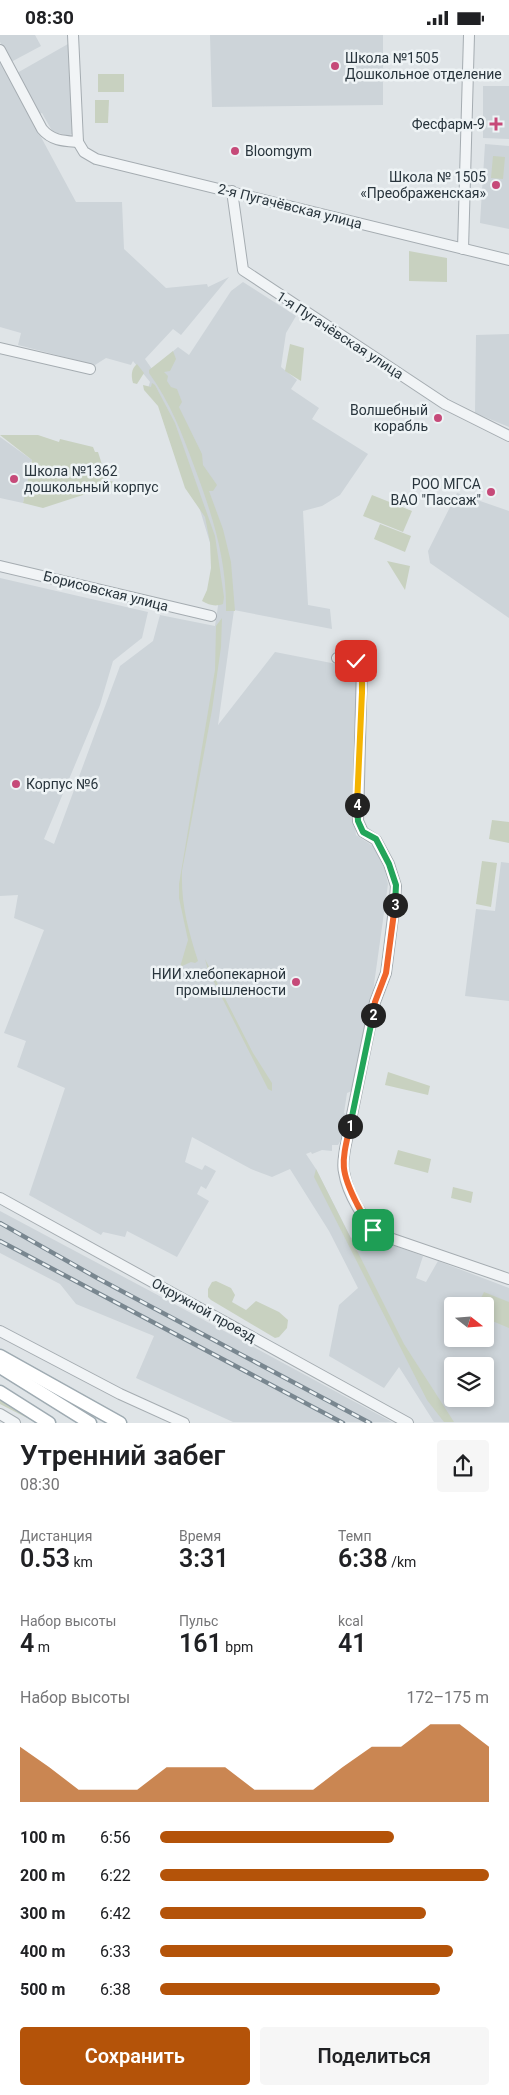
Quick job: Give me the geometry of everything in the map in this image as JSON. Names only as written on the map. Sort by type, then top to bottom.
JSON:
[{"type":"main road","points":[[0,1356],[120,1423]]},
{"type":"main road","points":[[0,1367],[90,1423]]},
{"type":"main road","points":[[0,1392],[49,1423]]},
{"type":"street","points":[[0,50],[42,129],[48,136],[59,140],[78,142],[74,35]]},
{"type":"street","points":[[463,249],[469,35]]},
{"type":"street","name":"2-я Пугачёвская улица","points":[[78,142],[84,152],[96,159],[509,260]]},
{"type":"street","name":"1-я Пугачёвская улица","points":[[232,191],[243,270],[445,404],[509,436]]},
{"type":"street","points":[[0,348],[90,369]]},
{"type":"street","name":"Борисовская улица","points":[[0,566],[211,616]]},
{"type":"street","points":[[337,658],[356,661],[362,665],[358,821],[363,832],[376,839],[389,864],[396,885],[395,910],[386,973],[375,1002],[345,1149],[343,1167],[346,1183],[368,1224],[381,1235],[509,1279]]},
{"type":"street","name":"Окружной проезд","points":[[0,1197],[408,1423]]},
{"type":"street","points":[[0,1331],[120,1394],[183,1422]]},
{"type":"street","points":[[0,1414],[15,1423]]},
{"type":"shaded area","points":[[0,35],[35,35],[41,46],[11,62],[0,42]]},
{"type":"shaded area","points":[[210,35],[383,35],[383,105],[212,107]]},
{"type":"shaded area","points":[[68,44],[72,134],[68,136],[59,133],[55,136],[42,113],[37,115],[17,73]]},
{"type":"shaded area","points":[[0,61],[76,202],[122,202],[124,249],[166,288],[207,284],[208,287],[229,277],[181,335],[173,329],[145,359],[152,369],[178,347],[189,355],[231,291],[243,282],[296,316],[286,333],[281,367],[297,380],[291,389],[319,408],[312,419],[368,454],[340,495],[322,506],[303,511],[308,605],[330,609],[332,629],[234,610],[218,725],[275,652],[357,668],[353,803],[356,835],[373,846],[384,867],[388,884],[371,1006],[368,1007],[354,1090],[347,1093],[344,1113],[346,1114],[341,1140],[338,1145],[332,1145],[332,1151],[322,1150],[306,1154],[316,1169],[351,1238],[364,1230],[372,1238],[423,1256],[416,1278],[426,1282],[438,1261],[509,1288],[509,1422],[434,1422],[399,1367],[384,1388],[329,1356],[339,1305],[358,1288],[329,1231],[290,1169],[272,1177],[251,1169],[192,1137],[185,1162],[202,1170],[205,1165],[216,1171],[206,1189],[201,1186],[197,1194],[209,1201],[177,1257],[127,1231],[125,1237],[103,1232],[101,1235],[29,1195],[65,1088],[17,1067],[26,1041],[4,1033],[44,930],[14,918],[18,895],[0,896],[0,578],[148,612],[142,638],[113,661],[100,705],[44,839],[54,844],[120,666],[153,641],[160,615],[215,626],[219,599],[217,566],[174,424],[148,388],[150,382],[133,361],[131,365],[106,358],[95,365],[18,345],[21,333],[0,327]]},
{"type":"shaded area","name":"Фесфарм-9","points":[[483,86],[509,86],[509,139],[483,138]]},
{"type":"shaded area","name":"Школа № 1505 «Преображенская»","points":[[485,144],[509,146],[509,229],[480,223]]},
{"type":"shaded area","points":[[509,334],[509,427],[475,413],[476,335]]},
{"type":"shaded area","name":"Школа №1362 дошкольный корпус","points":[[0,437],[32,460],[23,503],[0,498]]},
{"type":"shaded area","points":[[457,493],[509,511],[509,618],[430,563],[428,551]]},
{"type":"shaded area","points":[[501,862],[509,863],[509,1001],[465,996],[476,909],[495,911]]},
{"type":"shaded area","points":[[0,1211],[392,1422],[233,1422],[136,1378],[154,1336],[76,1304],[60,1284],[0,1253]]},
{"type":"green space","points":[[98,74],[124,74],[124,92],[98,92]]},
{"type":"green space","points":[[95,100],[109,100],[108,123],[95,123]]},
{"type":"green space","points":[[493,156],[505,157],[503,179],[491,178]]},
{"type":"green space","points":[[409,251],[447,258],[447,282],[409,281]]},
{"type":"green space","points":[[290,344],[304,348],[301,381],[285,371]]},
{"type":"green space","points":[[173,351],[176,359],[170,371],[164,372],[168,376],[167,381],[171,387],[177,389],[182,402],[179,407],[202,454],[203,465],[217,485],[213,491],[209,491],[223,529],[231,562],[235,611],[226,611],[226,592],[221,555],[201,484],[175,418],[149,373],[149,370]]},
{"type":"green space","points":[[137,364],[144,373],[137,384],[133,383],[132,375]]},
{"type":"green space","points":[[152,383],[155,385],[175,423],[215,536],[224,597],[223,604],[212,605],[202,601],[207,590],[211,568],[210,542],[205,517],[185,488],[158,406],[144,390],[143,385],[151,387]]},
{"type":"green space","points":[[0,435],[38,435],[59,442],[60,439],[93,447],[95,452],[98,452],[107,480],[114,482],[111,489],[96,493],[93,487],[85,490],[86,494],[43,508],[23,503],[32,460]]},
{"type":"green space","points":[[372,495],[412,511],[403,532],[363,516]]},
{"type":"green space","points":[[380,524],[411,536],[405,552],[374,539]]},
{"type":"green space","points":[[387,561],[410,566],[405,590]]},
{"type":"green space","points":[[222,618],[221,647],[212,710],[182,871],[186,917],[198,961],[180,967],[188,940],[179,898],[179,884],[215,670],[216,626]]},
{"type":"green space","points":[[492,820],[509,822],[509,843],[489,839]]},
{"type":"green space","points":[[482,861],[497,863],[491,907],[476,904]]},
{"type":"green space","points":[[205,959],[253,1053],[272,1083],[272,1091],[268,1089],[208,970]]},
{"type":"green space","points":[[388,1072],[430,1086],[428,1095],[385,1085]]},
{"type":"green space","points":[[398,1150],[431,1159],[428,1173],[394,1164]]},
{"type":"green space","points":[[316,1169],[404,1344],[454,1422],[444,1422],[427,1400],[314,1177]]},
{"type":"green space","points":[[453,1187],[473,1192],[471,1203],[451,1198]]},
{"type":"green space","points":[[216,1281],[231,1288],[235,1295],[232,1302],[246,1310],[256,1301],[279,1312],[288,1320],[287,1328],[279,1337],[275,1338],[211,1300],[208,1297],[208,1289],[212,1282]]},
{"type":"green space","points":[[484,1292],[509,1302],[509,1328],[494,1322],[494,1297],[482,1297]]},
{"type":"green space","points":[[0,1400],[35,1422],[0,1404]]},
{"type":"railway","points":[[0,1223],[99,1279],[370,1423]]},
{"type":"railway","points":[[0,1241],[343,1423]]},
{"type":"place","name":"Школа №1505 Дошкольное отделение","points":[[335,66]]},
{"type":"place","name":"Фесфарм-9","points":[[496,124]]},
{"type":"place","name":"Bloomgym","points":[[235,151]]},
{"type":"place","name":"Школа № 1505 «Преображенская»","points":[[496,185]]},
{"type":"place","name":"Волшебный корабль","points":[[438,418]]},
{"type":"place","name":"Школа №1362 дошкольный корпус","points":[[14,479]]},
{"type":"place","name":"РОО МГСА ВАО \"Пассаж\"","points":[[491,492]]},
{"type":"place","name":"Корпус №6","points":[[16,784]]},
{"type":"place","name":"НИИ хлебопекарной промышлености","points":[[296,982]]},
{"type":"route","points":[[356,661],[362,665],[363,672],[357,801],[358,821],[363,832],[376,839],[389,864],[396,885],[395,910],[386,973],[375,1002],[343,1162],[346,1183],[373,1230]]}]
